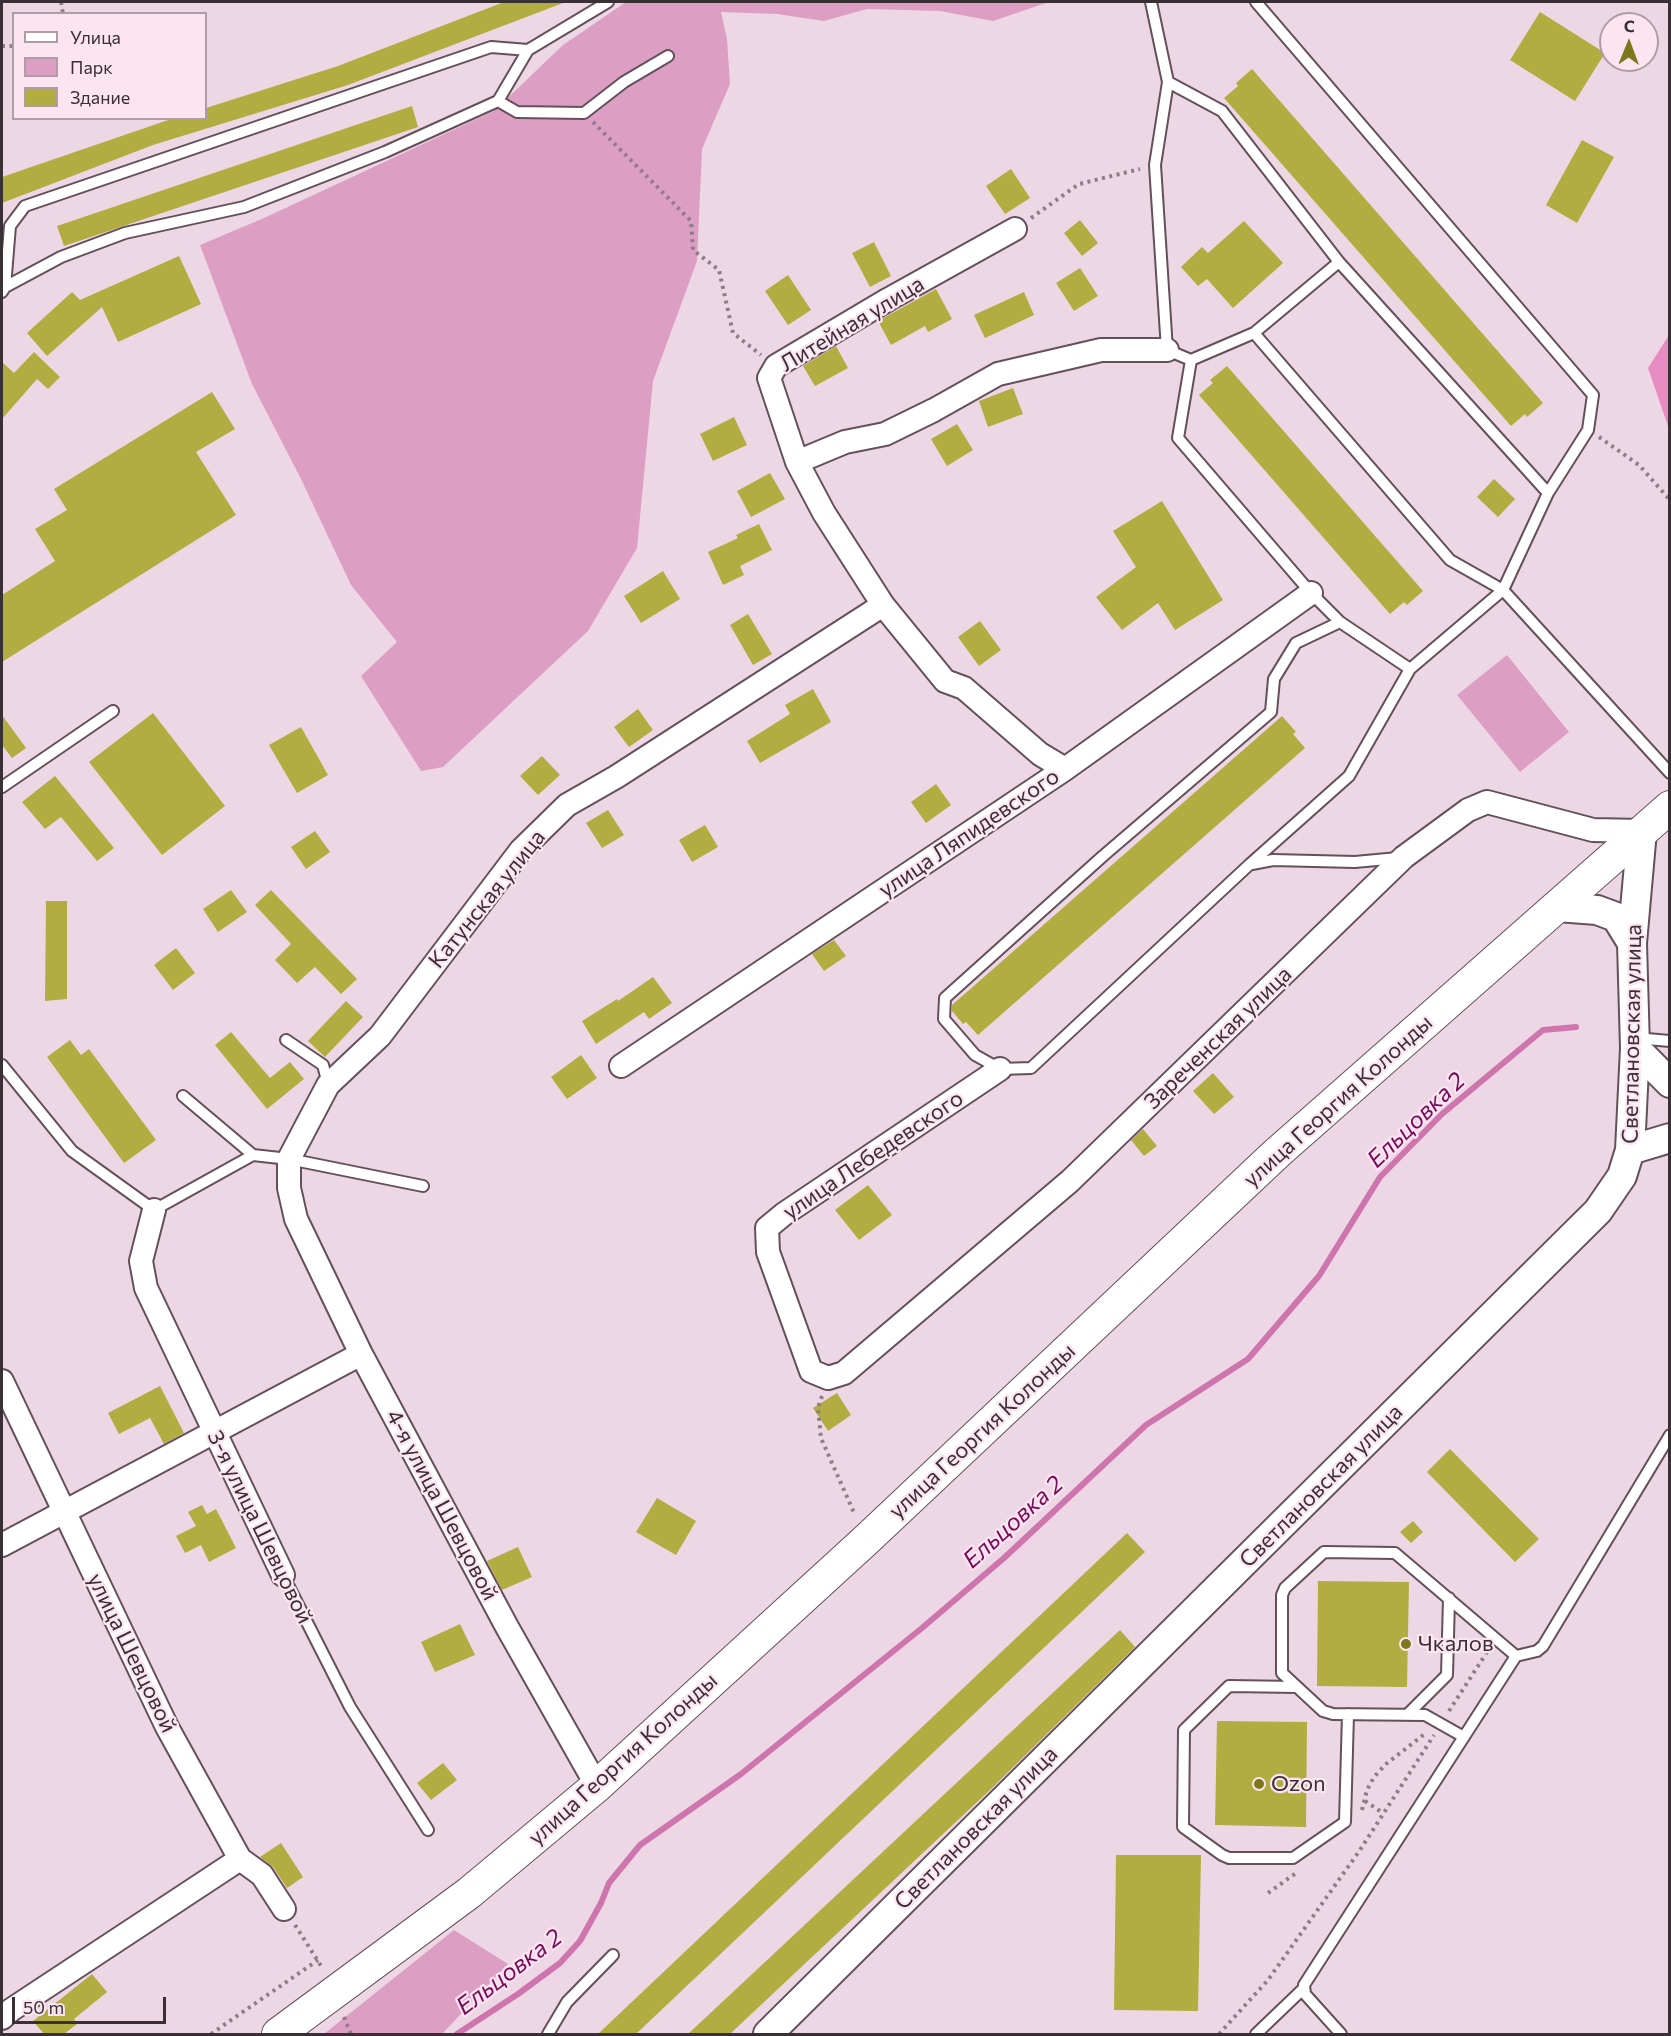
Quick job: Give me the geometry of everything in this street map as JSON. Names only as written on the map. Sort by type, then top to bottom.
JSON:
[{"type":"main road","name":"улица Георгия Колонды","points":[[278,2034],[469,1893],[597,1786],[865,1540],[1277,1153],[1670,807]]},
{"type":"street","name":"Литейная улица","points":[[1015,229],[889,299],[776,366],[769,378],[798,462],[824,513],[883,605],[945,681],[964,688],[1040,754],[1065,768]]},
{"type":"street","points":[[798,462],[845,442],[885,434],[998,374],[1101,350],[1167,350]]},
{"type":"street","name":"улица Ляпидевского","points":[[621,1066],[1065,768],[1311,593]]},
{"type":"street","name":"Катунская улица","points":[[296,1219],[289,1188],[289,1159],[328,1084],[380,1036],[521,850],[567,805],[616,777],[883,605]]},
{"type":"street","name":"Зареченская улица","points":[[828,1378],[844,1373],[1070,1181],[1404,858],[1468,810],[1487,802],[1593,830],[1642,831]]},
{"type":"street","name":"Светлановская улица","points":[[768,2034],[1598,1211],[1622,1176],[1630,1150],[1635,1043],[1632,943],[1642,831]]},
{"type":"street","points":[[1557,907],[1597,910],[1616,917],[1632,943]]},
{"type":"street","points":[[1635,1043],[1670,1083]]},
{"type":"street","name":"улица Лебедевского","points":[[828,1378],[811,1371],[768,1252],[767,1228],[784,1214],[1000,1069]]},
{"type":"street","points":[[1630,1150],[1670,1138]]},
{"type":"street","name":"3-я улица Шевцовой","points":[[154,1210],[141,1261],[146,1288],[283,1575]]},
{"type":"street","name":"4-я улица Шевцовой","points":[[296,1219],[361,1354],[507,1627],[597,1786]]},
{"type":"street","points":[[2,1545],[361,1354]]},
{"type":"street","name":"улица Шевцовой","points":[[2,1381],[167,1727],[240,1858],[261,1875],[284,1910]]},
{"type":"street","points":[[5,2008],[240,1858]]},
{"type":"lane","points":[[3,289],[61,257],[125,233],[244,207],[385,152],[498,101],[528,50],[608,2]]},
{"type":"lane","points":[[1151,2],[1168,82],[1155,165],[1167,350],[1191,360],[1254,333],[1339,262]]},
{"type":"lane","points":[[1257,2],[1593,395],[1588,430],[1548,493],[1503,590],[1410,669],[1349,776],[1249,865],[1031,1068],[1000,1069],[975,1055],[944,1019],[945,999],[1103,856],[1271,712],[1274,680],[1296,644],[1340,622]]},
{"type":"lane","points":[[3,289],[10,226],[25,206],[491,47],[528,50]]},
{"type":"lane","points":[[498,101],[517,112],[584,113],[624,82],[668,56]]},
{"type":"lane","points":[[1168,82],[1222,111],[1339,262],[1548,493]]},
{"type":"lane","points":[[1254,333],[1450,560],[1503,590],[1670,773]]},
{"type":"lane","points":[[1191,360],[1178,438],[1311,593],[1340,622],[1410,669]]},
{"type":"lane","points":[[2,787],[113,711]]},
{"type":"lane","points":[[1249,865],[1273,860],[1355,862],[1404,858]]},
{"type":"lane","points":[[286,1040],[323,1065],[328,1084]]},
{"type":"lane","points":[[1635,1043],[1670,1041]]},
{"type":"lane","points":[[2,1065],[72,1151],[154,1210],[253,1155]]},
{"type":"lane","points":[[183,1096],[253,1155],[289,1159],[423,1186]]},
{"type":"lane","points":[[1256,2034],[1303,1989],[1516,1656],[1537,1651],[1543,1646],[1670,1435]]},
{"type":"lane","points":[[1464,1737],[1425,1715],[1333,1714],[1323,1711],[1281,1671],[1282,1594],[1285,1588],[1321,1553],[1327,1551],[1395,1552],[1516,1656]]},
{"type":"lane","name":"3-я улица Шевцовой","points":[[283,1575],[350,1707],[428,1830]]},
{"type":"lane","points":[[1407,1715],[1447,1675],[1449,1598]]},
{"type":"lane","points":[[1297,1687],[1229,1686],[1186,1727],[1183,1735],[1183,1827],[1225,1857],[1293,1858],[1345,1821],[1348,1714]]},
{"type":"lane","points":[[548,2034],[567,2002],[613,1955]]},
{"type":"lane","points":[[1303,1989],[1341,2034]]},
{"type":"path","points":[[584,113],[691,221],[693,250],[720,270],[733,333],[776,366]]},
{"type":"path","points":[[1015,229],[1079,184],[1155,165]]},
{"type":"path","points":[[1588,430],[1639,465],[1670,500]]},
{"type":"path","points":[[828,1378],[818,1408],[821,1438],[865,1540]]},
{"type":"path","points":[[1219,2034],[1268,1980],[1360,1850],[1496,1639]]},
{"type":"path","points":[[1347,1788],[1383,1813]]},
{"type":"path","points":[[211,2034],[318,1960]]},
{"type":"green space","points":[[626,2],[1049,2],[993,21],[940,11],[867,9],[824,21],[777,14],[721,12],[727,39],[730,84],[702,149],[697,261],[653,381],[637,548],[588,631],[443,767],[421,771],[361,676],[397,642],[351,585],[301,479],[252,384],[200,245],[264,218],[494,111],[563,45]]},
{"type":"green space","points":[[1507,655],[1569,732],[1520,772],[1457,695]]},
{"type":"green space","points":[[454,1930],[508,1964],[442,2034],[324,2034]]},
{"type":"shaded area","points":[[1669,335],[1669,429],[1648,368]]},
{"type":"building","points":[[504,2],[563,3],[348,85],[153,145],[2,203],[2,177],[168,120],[207,120],[207,108],[338,66]]},
{"type":"building","points":[[1540,12],[1599,49],[1599,63],[1575,101],[1510,60]]},
{"type":"building","points":[[1252,69],[1543,403],[1527,417],[1525,414],[1511,426],[1224,98]]},
{"type":"building","points":[[412,106],[418,127],[64,246],[57,226]]},
{"type":"building","points":[[1582,140],[1614,157],[1577,223],[1546,205]]},
{"type":"building","points":[[1011,169],[1030,198],[1005,214],[986,186]]},
{"type":"building","points":[[1080,220],[1098,243],[1082,256],[1064,233]]},
{"type":"building","points":[[1244,221],[1283,263],[1233,308],[1207,279],[1198,286],[1181,267],[1202,247],[1208,253]]},
{"type":"building","points":[[874,242],[891,276],[870,287],[852,253]]},
{"type":"building","points":[[179,256],[201,304],[118,342],[102,307],[47,356],[27,333],[72,292],[80,300]]},
{"type":"building","points":[[1080,268],[1098,296],[1074,311],[1056,283]]},
{"type":"building","points":[[788,275],[811,310],[788,325],[765,291]]},
{"type":"building","points":[[936,289],[952,319],[928,332],[925,326],[891,345],[878,321]]},
{"type":"building","points":[[1024,292],[1034,315],[985,338],[974,315]]},
{"type":"building","points":[[836,346],[848,368],[815,386],[803,366]]},
{"type":"building","points":[[34,352],[60,377],[48,389],[37,379],[2,419],[2,362],[14,373]]},
{"type":"building","points":[[1227,366],[1423,591],[1407,605],[1404,602],[1390,614],[1199,395],[1213,383],[1210,380]]},
{"type":"building","points":[[1013,388],[1023,414],[988,427],[979,401]]},
{"type":"building","points":[[212,392],[235,429],[196,452],[236,515],[2,662],[2,595],[55,561],[35,529],[67,510],[54,489]]},
{"type":"building","points":[[734,417],[747,445],[713,461],[700,434]]},
{"type":"building","points":[[957,424],[973,450],[947,466],[931,439]]},
{"type":"building","points":[[770,473],[785,499],[751,517],[737,491]]},
{"type":"building","points":[[1494,479],[1515,499],[1498,517],[1477,497]]},
{"type":"building","points":[[1162,501],[1223,600],[1175,630],[1158,603],[1122,630],[1096,597],[1136,567],[1113,531]]},
{"type":"building","points":[[759,524],[772,550],[740,566],[744,575],[723,585],[708,552],[738,538],[736,535]]},
{"type":"building","points":[[663,571],[680,599],[641,623],[624,596]]},
{"type":"building","points":[[748,614],[772,654],[753,665],[730,625]]},
{"type":"building","points":[[980,621],[1001,650],[979,666],[958,637]]},
{"type":"building","points":[[813,689],[831,722],[760,763],[747,741],[790,714],[785,705]]},
{"type":"building","points":[[638,709],[653,730],[629,747],[614,727]]},
{"type":"building","points":[[153,713],[225,806],[162,855],[89,762]]},
{"type":"building","points":[[2,715],[26,748],[12,758],[2,745]]},
{"type":"building","points":[[1282,716],[1296,732],[1293,734],[1305,748],[978,1035],[966,1022],[963,1024],[952,1011],[952,1005]]},
{"type":"building","points":[[301,727],[328,775],[297,793],[269,745]]},
{"type":"building","points":[[542,756],[560,775],[538,795],[520,776]]},
{"type":"building","points":[[55,776],[114,848],[97,861],[61,817],[45,829],[22,802]]},
{"type":"building","points":[[936,784],[951,805],[926,823],[911,802]]},
{"type":"building","points":[[608,810],[624,835],[602,848],[586,823]]},
{"type":"building","points":[[705,825],[718,847],[692,862],[679,840]]},
{"type":"building","points":[[315,831],[330,852],[306,869],[291,847]]},
{"type":"building","points":[[231,890],[247,912],[218,932],[203,909]]},
{"type":"building","points":[[271,890],[357,979],[341,994],[315,967],[297,983],[275,960],[291,944],[255,905]]},
{"type":"building","points":[[46,901],[67,901],[67,999],[45,1001]]},
{"type":"building","points":[[834,940],[846,956],[824,971],[812,954]]},
{"type":"building","points":[[176,948],[195,973],[173,990],[154,965]]},
{"type":"building","points":[[653,977],[672,1003],[649,1019],[644,1012],[596,1044],[582,1021],[617,999],[618,1001]]},
{"type":"building","points":[[346,1001],[363,1017],[325,1057],[308,1041]]},
{"type":"building","points":[[231,1032],[270,1078],[290,1062],[304,1079],[267,1109],[215,1045]]},
{"type":"building","points":[[70,1040],[81,1055],[89,1049],[156,1140],[124,1163],[47,1057]]},
{"type":"building","points":[[581,1055],[597,1078],[567,1099],[551,1077]]},
{"type":"building","points":[[1213,1073],[1234,1097],[1214,1114],[1193,1091]]},
{"type":"building","points":[[1143,1129],[1157,1146],[1144,1156],[1131,1140]]},
{"type":"building","points":[[868,1185],[892,1215],[859,1240],[835,1210]]},
{"type":"building","points":[[160,1386],[184,1433],[164,1444],[150,1418],[119,1434],[108,1413]]},
{"type":"building","points":[[837,1393],[851,1415],[828,1431],[813,1408]]},
{"type":"building","points":[[1450,1449],[1539,1539],[1515,1562],[1427,1472]]},
{"type":"building","points":[[657,1498],[696,1521],[676,1555],[636,1532]]},
{"type":"building","points":[[202,1505],[207,1514],[216,1509],[236,1548],[209,1562],[201,1545],[185,1553],[176,1536],[196,1526],[188,1512]]},
{"type":"building","points":[[1413,1521],[1423,1532],[1411,1543],[1400,1532]]},
{"type":"building","points":[[1127,1533],[1145,1552],[636,2034],[598,2034]]},
{"type":"building","points":[[518,1547],[532,1577],[502,1590],[487,1561]]},
{"type":"building","points":[[1318,1581],[1409,1582],[1407,1687],[1317,1686]]},
{"type":"building","points":[[460,1624],[475,1655],[435,1672],[421,1642]]},
{"type":"building","points":[[1120,1630],[1135,1647],[991,1789],[730,2034],[688,2034]]},
{"type":"building","points":[[1217,1721],[1307,1722],[1306,1827],[1215,1825]]},
{"type":"building","points":[[443,1763],[457,1780],[431,1800],[417,1783]]},
{"type":"building","points":[[281,1843],[303,1877],[287,1888],[273,1867],[260,1857]]},
{"type":"building","points":[[1116,1855],[1201,1855],[1198,2011],[1114,2010]]},
{"type":"building","points":[[92,1974],[107,1992],[74,2019],[77,2024],[64,2034],[44,2034],[33,2021]]},
{"type":"waterway","name":"Ельцовка 2","points":[[457,2034],[560,1963],[580,1941],[609,1883],[640,1845],[741,1774],[922,1628],[1004,1558],[1146,1425],[1248,1359],[1319,1276],[1380,1177],[1442,1114],[1543,1030],[1576,1027]]},
{"type":"place","name":"Чкалов","points":[[1406,1644]]},
{"type":"place","name":"Ozon","points":[[1259,1784]]}]
